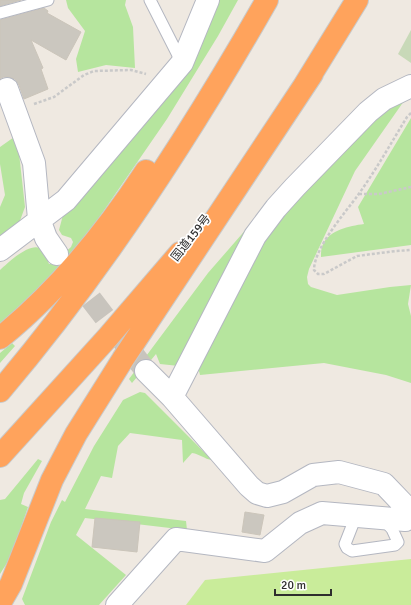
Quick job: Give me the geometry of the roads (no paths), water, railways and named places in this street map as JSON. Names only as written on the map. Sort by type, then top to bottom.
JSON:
[{"type":"highway","points":[[0,338],[16,325],[55,287],[104,231],[182,116],[252,0]]},
{"type":"highway","points":[[0,391],[26,360],[134,216],[196,121],[267,0]]},
{"type":"highway","name":"国道159号","points":[[0,456],[108,337],[184,247],[238,177],[312,74],[357,0]]},
{"type":"highway","points":[[0,602],[11,584],[52,480],[76,434],[128,352],[312,74]]},
{"type":"street","points":[[0,250],[66,200],[182,63],[208,0]]},
{"type":"street","points":[[4,83],[34,163],[39,219],[46,238],[57,254]]},
{"type":"street","points":[[172,397],[255,236],[276,208],[368,112],[384,99],[411,86]]},
{"type":"street","points":[[117,605],[176,539],[265,551],[300,523],[322,513],[405,520],[409,512],[384,484],[339,472],[313,475],[273,496],[257,493],[249,486],[172,397],[146,371]]},
{"type":"lane","points":[[0,14],[48,0]]},
{"type":"lane","points":[[150,0],[182,63]]},
{"type":"lane","points":[[356,516],[345,544],[347,548],[352,551],[395,546],[398,542],[392,529],[382,518]]},
{"type":"tunnel","points":[[71,273],[146,371]]}]
